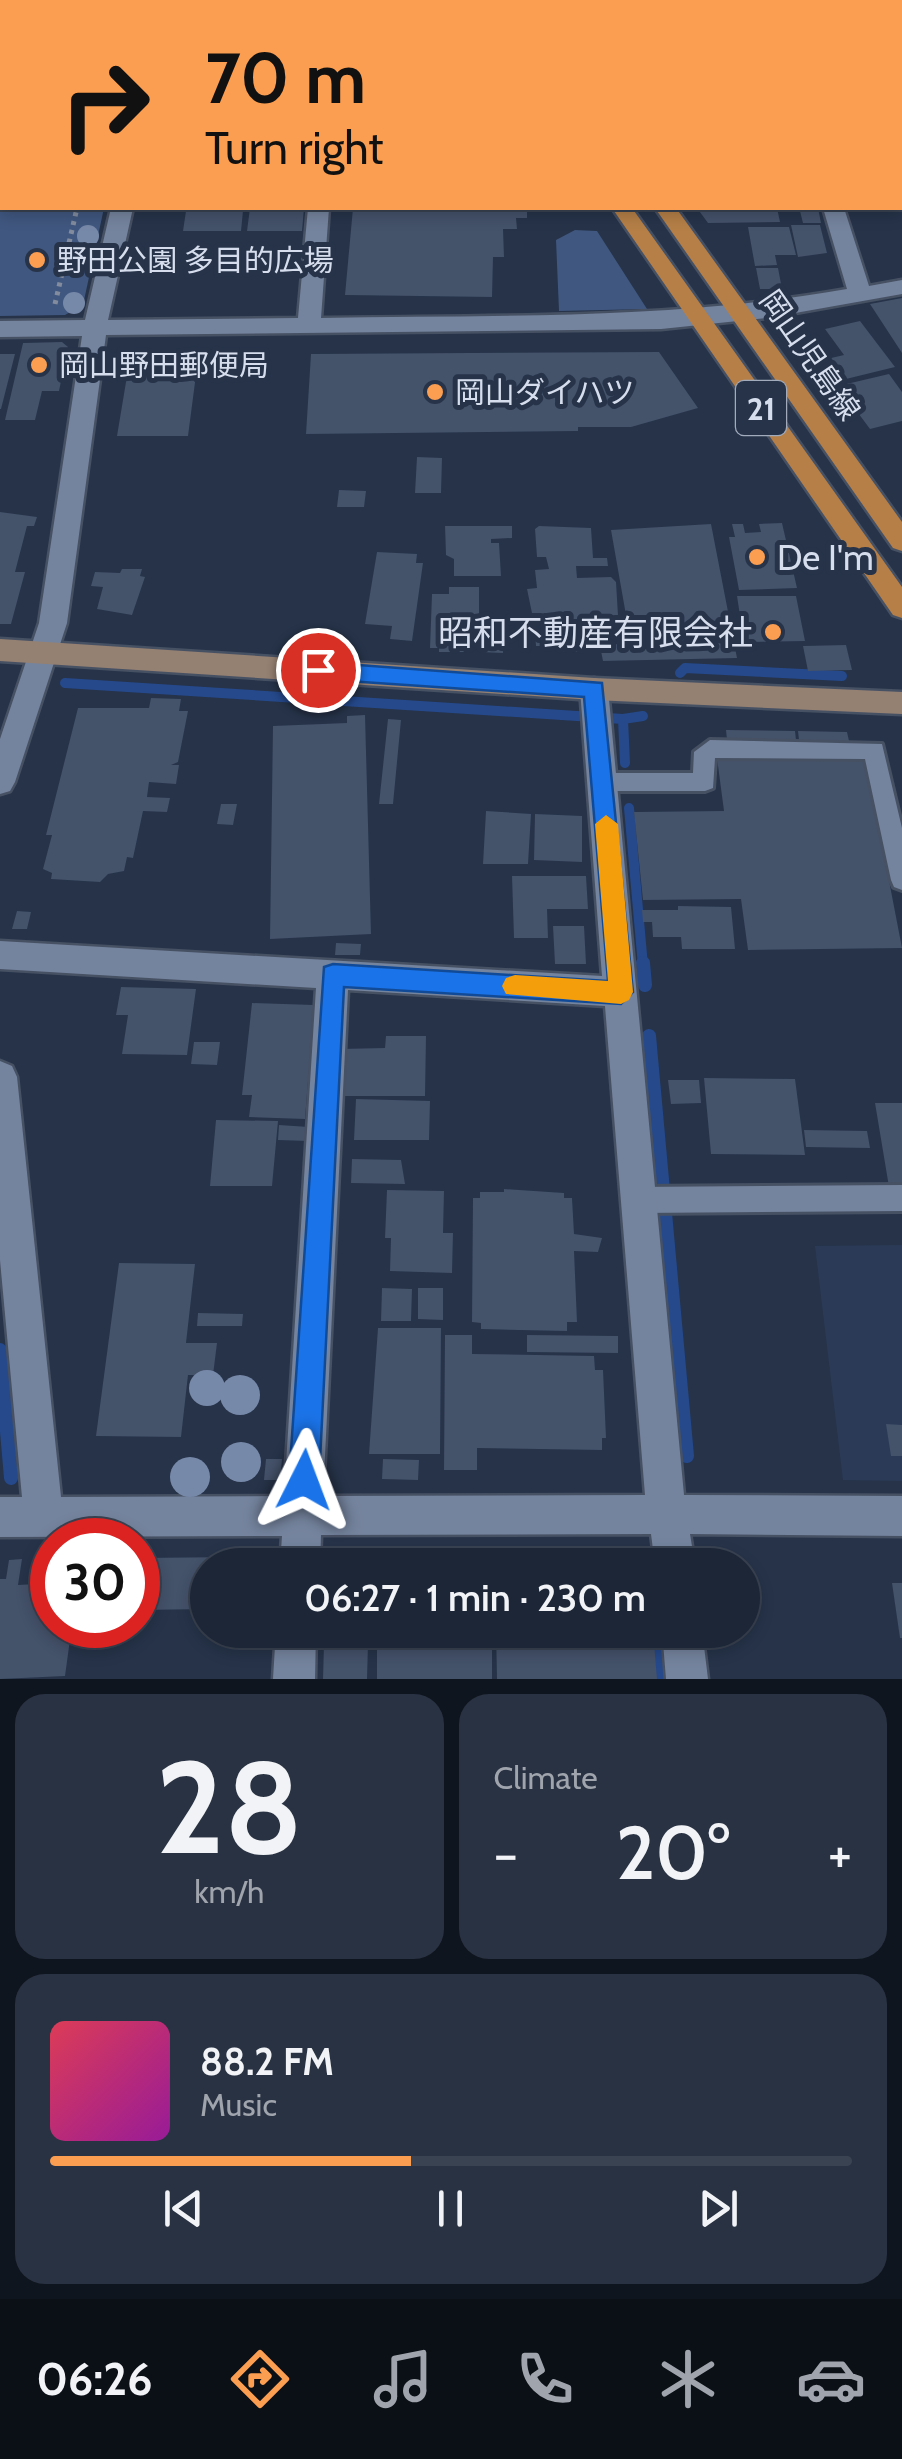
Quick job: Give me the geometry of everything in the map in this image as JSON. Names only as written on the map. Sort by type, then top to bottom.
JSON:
[{"type":"main road","name":"岡山児島線","points":[[623,210],[902,608]]},
{"type":"main road","name":"岡山児島線","points":[[666,210],[902,540]]},
{"type":"street","points":[[0,782],[53,623],[95,328],[122,210]]},
{"type":"street","points":[[310,325],[318,210]]},
{"type":"street","points":[[834,210],[860,294]]},
{"type":"street","points":[[0,329],[698,318],[902,287]]},
{"type":"street","points":[[0,650],[596,708],[902,702]]},
{"type":"street","points":[[596,708],[621,992],[653,1200],[666,1513],[672,1548]]},
{"type":"street","points":[[0,955],[621,992]]},
{"type":"street","points":[[301,1548],[333,975]]},
{"type":"street","points":[[0,1076],[42,1518]]},
{"type":"street","points":[[160,1518],[666,1513],[902,1516]]},
{"type":"street","points":[[0,1518],[30,1518]]},
{"type":"street","points":[[294,1679],[295,1648]]},
{"type":"street","points":[[684,1648],[687,1679]]},
{"type":"lane","points":[[603,782],[705,782],[702,758],[710,749],[874,750],[902,880]]},
{"type":"lane","points":[[653,1200],[902,1198]]},
{"type":"path","points":[[50,328],[77,210]]},
{"type":"shaded area","name":"野田公園 多目的広場","points":[[0,210],[104,210],[83,305],[65,315],[0,316]]},
{"type":"shaded area","points":[[575,230],[597,231],[647,309],[559,311],[556,240]]},
{"type":"shaded area","points":[[902,1245],[902,1481],[843,1480],[815,1246]]},
{"type":"building","points":[[250,210],[304,210],[302,231],[247,231]]},
{"type":"building","points":[[353,210],[527,210],[527,218],[516,218],[517,229],[503,229],[504,257],[493,257],[492,297],[345,295]]},
{"type":"building","points":[[698,210],[777,210],[780,222],[708,223]]},
{"type":"building","points":[[793,210],[818,210],[821,223],[803,223],[800,211]]},
{"type":"building","points":[[186,211],[243,211],[241,231],[183,231]]},
{"type":"building","points":[[791,225],[820,225],[827,253],[798,257]]},
{"type":"building","points":[[748,227],[789,227],[796,255],[775,255],[777,265],[755,266]]},
{"type":"building","points":[[756,268],[778,268],[782,289],[760,289]]},
{"type":"building","points":[[902,298],[902,353],[870,304]]},
{"type":"building","points":[[860,321],[895,367],[846,379],[831,358],[844,355],[825,329]]},
{"type":"building","points":[[62,342],[68,347],[59,391],[42,391],[35,420],[5,420],[23,343]]},
{"type":"building","points":[[131,352],[199,352],[188,436],[117,436]]},
{"type":"building","points":[[659,352],[698,408],[631,427],[578,427],[578,431],[306,434],[311,354]]},
{"type":"building","points":[[0,354],[15,354],[1,409],[0,409]]},
{"type":"building","points":[[889,374],[902,392],[902,421],[870,429],[838,386]]},
{"type":"building","points":[[417,457],[442,458],[441,493],[415,493]]},
{"type":"building","points":[[339,490],[366,491],[364,507],[337,507]]},
{"type":"building","points":[[0,512],[37,517],[34,526],[27,526],[15,572],[25,572],[11,624],[0,624]]},
{"type":"building","points":[[782,523],[797,588],[739,590],[729,537],[735,537],[732,524],[743,524],[745,533],[761,532],[759,524]]},
{"type":"building","points":[[711,524],[737,658],[603,661],[600,646],[619,644],[618,638],[630,638],[611,530]]},
{"type":"building","points":[[445,526],[512,526],[512,538],[491,539],[491,543],[499,543],[501,576],[454,576],[454,559],[446,555]]},
{"type":"building","points":[[591,528],[593,558],[607,558],[608,566],[576,566],[577,578],[611,577],[616,582],[619,632],[614,633],[613,622],[589,621],[593,651],[563,652],[560,627],[545,628],[544,618],[533,618],[527,589],[537,588],[535,570],[549,569],[546,557],[537,557],[535,529]]},
{"type":"building","points":[[377,552],[417,554],[416,563],[423,563],[412,641],[390,639],[392,626],[365,624]]},
{"type":"building","points":[[122,569],[142,569],[140,576],[145,577],[132,615],[97,609],[103,587],[91,586],[95,572],[120,573]]},
{"type":"building","points":[[449,587],[479,587],[479,615],[502,615],[503,653],[480,652],[480,646],[469,646],[469,652],[439,652],[439,648],[430,648],[432,594],[449,594]]},
{"type":"building","points":[[737,596],[796,596],[805,641],[744,642]]},
{"type":"building","points":[[535,631],[555,631],[556,646],[536,646]]},
{"type":"building","points":[[846,645],[852,670],[808,671],[803,646]]},
{"type":"building","points":[[151,698],[181,699],[179,711],[188,711],[178,762],[171,765],[179,765],[176,784],[149,782],[147,797],[170,798],[167,812],[143,811],[133,858],[127,857],[124,871],[108,874],[100,882],[51,879],[52,873],[43,869],[52,835],[46,835],[78,708],[149,708]]},
{"type":"building","points":[[365,715],[371,934],[270,939],[273,726],[347,723],[347,716]]},
{"type":"building","points":[[388,719],[401,720],[393,804],[379,804]]},
{"type":"building","points":[[726,730],[795,731],[796,740],[727,740]]},
{"type":"building","points":[[798,731],[847,732],[849,741],[799,740]]},
{"type":"building","points":[[865,756],[902,948],[748,950],[741,899],[643,900],[634,812],[724,811],[717,758]]},
{"type":"building","points":[[221,804],[237,804],[233,825],[217,824]]},
{"type":"building","points":[[486,811],[531,814],[528,864],[483,864]]},
{"type":"building","points":[[535,814],[582,816],[582,862],[534,860]]},
{"type":"building","points":[[512,876],[586,876],[588,909],[547,909],[548,938],[514,938]]},
{"type":"building","points":[[678,906],[731,907],[735,949],[682,949],[681,937],[653,937],[652,922],[643,922],[642,910],[678,910]]},
{"type":"building","points":[[17,911],[31,912],[27,929],[12,929]]},
{"type":"building","points":[[553,926],[584,926],[586,964],[555,964]]},
{"type":"building","points":[[336,943],[361,944],[360,955],[335,955]]},
{"type":"building","points":[[121,987],[196,989],[187,1055],[122,1054],[128,1015],[116,1015]]},
{"type":"building","points":[[252,1003],[314,1005],[305,1119],[249,1117],[252,1095],[242,1095]]},
{"type":"building","points":[[386,1036],[426,1036],[425,1096],[338,1096],[340,1049],[385,1048]]},
{"type":"building","points":[[194,1042],[220,1042],[217,1065],[191,1064]]},
{"type":"building","points":[[704,1078],[795,1079],[805,1155],[711,1154]]},
{"type":"building","points":[[668,1080],[699,1080],[701,1103],[671,1104]]},
{"type":"building","points":[[356,1099],[430,1101],[429,1140],[354,1140]]},
{"type":"building","points":[[875,1103],[902,1103],[902,1187],[889,1187]]},
{"type":"building","points":[[216,1120],[278,1121],[272,1186],[210,1186]]},
{"type":"building","points":[[279,1125],[309,1127],[308,1141],[278,1140]]},
{"type":"building","points":[[804,1130],[867,1131],[870,1148],[806,1147]]},
{"type":"building","points":[[352,1159],[401,1160],[405,1184],[351,1183]]},
{"type":"building","points":[[504,1189],[564,1193],[564,1198],[572,1198],[574,1234],[602,1238],[598,1252],[574,1251],[577,1322],[567,1322],[567,1331],[481,1329],[481,1323],[472,1322],[473,1198],[480,1198],[480,1192]]},
{"type":"building","points":[[387,1190],[444,1191],[443,1233],[453,1233],[452,1273],[390,1271],[391,1238],[385,1238]]},
{"type":"building","points":[[119,1263],[195,1264],[186,1343],[217,1343],[213,1375],[188,1375],[181,1437],[96,1436]]},
{"type":"building","points":[[382,1288],[412,1289],[411,1321],[381,1321]]},
{"type":"building","points":[[418,1288],[443,1288],[443,1320],[418,1319]]},
{"type":"building","points":[[198,1313],[243,1314],[242,1326],[197,1326]]},
{"type":"building","points":[[378,1328],[441,1328],[440,1454],[369,1454]]},
{"type":"building","points":[[445,1335],[472,1335],[472,1354],[594,1356],[595,1370],[603,1370],[606,1438],[602,1438],[602,1450],[477,1448],[477,1470],[444,1470]]},
{"type":"building","points":[[527,1335],[618,1336],[618,1353],[527,1352]]},
{"type":"building","points":[[886,1424],[902,1425],[902,1456],[891,1456]]},
{"type":"building","points":[[266,1459],[282,1459],[280,1480],[264,1480]]},
{"type":"building","points":[[383,1459],[419,1460],[418,1480],[382,1479]]},
{"type":"building","points":[[190,1557],[190,1609],[160,1610],[160,1558]]},
{"type":"building","points":[[22,1559],[18,1585],[30,1584],[30,1648],[69,1648],[65,1676],[0,1679],[0,1579],[6,1579],[9,1560]]},
{"type":"building","points":[[892,1583],[902,1583],[902,1638],[900,1638]]},
{"type":"building","points":[[324,1648],[368,1648],[367,1679],[323,1679]]},
{"type":"building","points":[[377,1648],[492,1648],[492,1679],[377,1679]]},
{"type":"building","points":[[496,1648],[654,1648],[657,1679],[497,1679]]},
{"type":"waterway","points":[[680,673],[685,668],[842,676]]},
{"type":"waterway","points":[[65,683],[623,719]]},
{"type":"waterway","points":[[623,719],[643,716]]},
{"type":"waterway","points":[[623,719],[625,763]]},
{"type":"waterway","points":[[629,808],[643,966]]},
{"type":"waterway","points":[[643,963],[645,985]]},
{"type":"waterway","points":[[649,1036],[687,1456]]},
{"type":"waterway","points":[[0,1350],[11,1478]]},
{"type":"waterway","points":[[658,1648],[661,1679]]},
{"type":"slow traffic","points":[[515,986],[621,992],[606,824]]},
{"type":"place","name":"野田公園 多目的広場","points":[[37,260]]},
{"type":"place","name":"岡山野田郵便局","points":[[39,365]]},
{"type":"place","name":"岡山ダイハツ","points":[[435,392]]},
{"type":"place","name":"De I'm","points":[[757,557]]},
{"type":"place","name":"昭和不動産有限会社","points":[[773,632]]},
{"type":"route","points":[[304,1480],[333,975],[621,992],[594,689],[318,670]]}]
